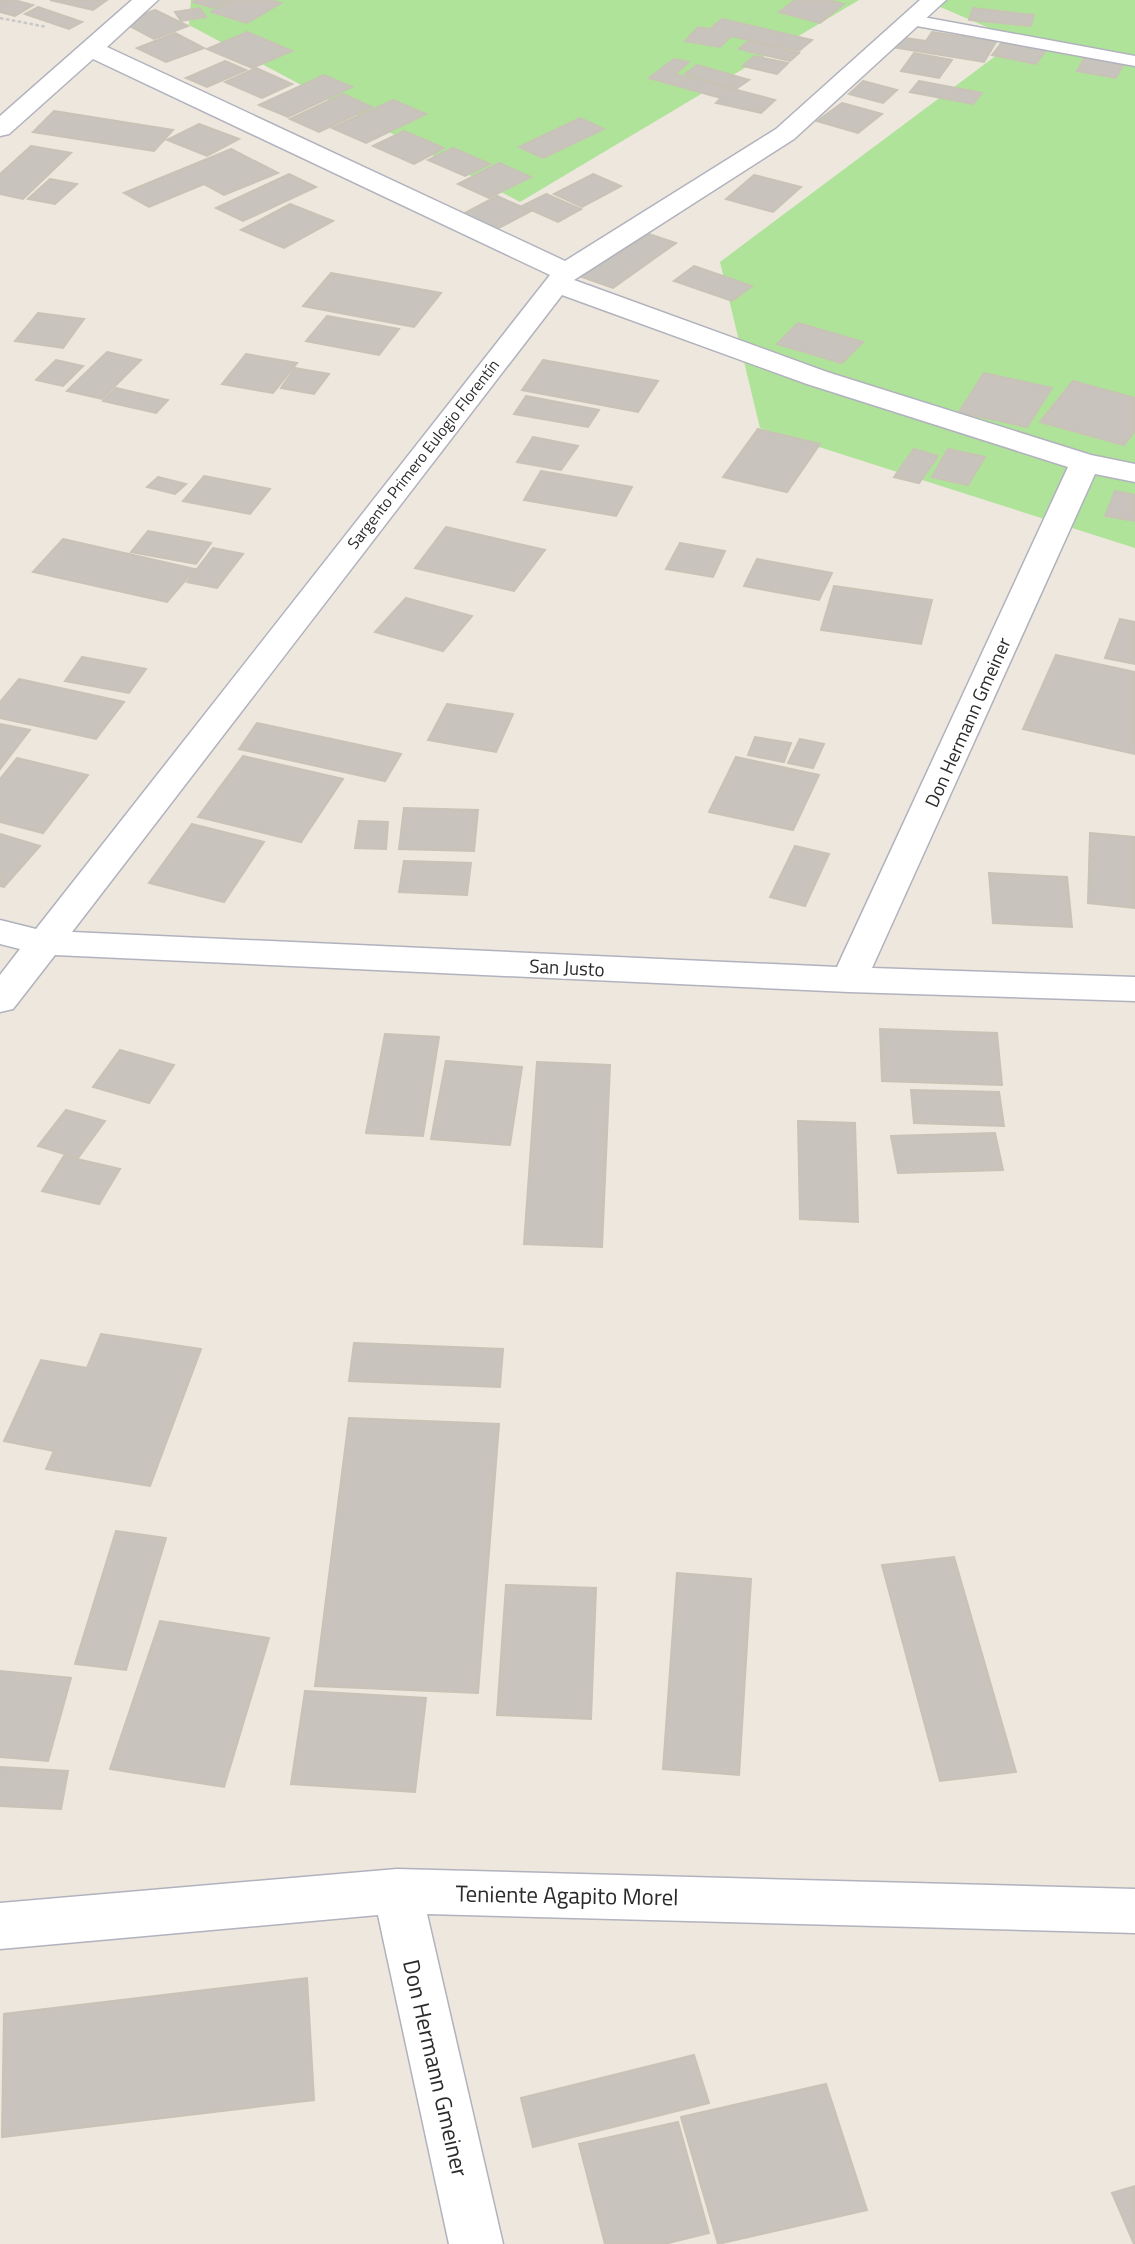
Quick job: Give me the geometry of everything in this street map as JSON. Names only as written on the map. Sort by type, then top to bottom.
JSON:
[{"type":"street","points":[[0,129],[146,0]]},
{"type":"street","name":"Sargento Primero Eulogio Florentín","points":[[0,1000],[42,942],[561,277],[785,134],[934,0]]},
{"type":"street","points":[[89,48],[561,277],[817,378],[1085,463],[1135,473]]},
{"type":"street","name":"Don Hermann Gmeiner","points":[[849,980],[1085,463]]},
{"type":"street","name":"San Justo","points":[[0,932],[42,942],[849,980],[1135,989]]},
{"type":"street","name":"Don Hermann Gmeiner","points":[[397,1891],[476,2244]]},
{"type":"street","name":"Teniente Agapito Morel","points":[[0,1926],[397,1891],[1135,1911]]},
{"type":"lane","points":[[912,20],[1135,61]]},
{"type":"green space","points":[[191,0],[859,0],[520,202],[189,25]]},
{"type":"green space","points":[[938,0],[1135,0],[1135,548],[760,428],[720,262],[1017,40],[938,6]]},
{"type":"building","points":[[0,0],[33,5],[15,16],[0,12]]},
{"type":"building","points":[[50,0],[107,0],[93,10]]},
{"type":"building","points":[[228,0],[213,8],[193,2]]},
{"type":"building","points":[[231,0],[270,0],[281,3],[247,23],[211,12]]},
{"type":"building","points":[[795,0],[828,0],[844,4],[820,23],[779,12]]},
{"type":"building","points":[[38,7],[82,22],[69,29],[25,14]]},
{"type":"building","points":[[200,8],[206,17],[181,21],[175,12]]},
{"type":"building","points":[[973,8],[1034,15],[1031,26],[969,20]]},
{"type":"building","points":[[155,10],[188,26],[154,39],[122,22]]},
{"type":"building","points":[[722,19],[812,40],[799,51],[731,36],[720,47],[685,41],[698,27],[710,29]]},
{"type":"building","points":[[247,32],[292,51],[252,68],[207,49]]},
{"type":"building","points":[[932,32],[996,42],[984,62],[892,47],[899,37],[926,41]]},
{"type":"building","points":[[175,33],[204,48],[166,62],[137,48]]},
{"type":"building","points":[[748,41],[799,53],[790,61],[739,49]]},
{"type":"building","points":[[1002,42],[1046,50],[1036,64],[992,55]]},
{"type":"building","points":[[914,53],[952,60],[939,78],[901,71]]},
{"type":"building","points":[[1086,55],[1125,61],[1116,78],[1077,71]]},
{"type":"building","points":[[754,56],[788,63],[777,74],[743,66]]},
{"type":"building","points":[[674,59],[689,62],[675,74],[775,100],[761,113],[716,103],[721,98],[649,78]]},
{"type":"building","points":[[225,61],[246,70],[207,87],[186,78]]},
{"type":"building","points":[[697,65],[749,80],[736,89],[685,74]]},
{"type":"building","points":[[256,68],[292,84],[262,98],[225,82]]},
{"type":"building","points":[[324,75],[352,87],[288,117],[259,105]]},
{"type":"building","points":[[863,81],[897,90],[883,103],[849,94]]},
{"type":"building","points":[[919,81],[982,93],[973,104],[910,92]]},
{"type":"building","points":[[343,94],[372,107],[319,132],[290,119]]},
{"type":"building","points":[[393,100],[426,114],[366,143],[332,128]]},
{"type":"building","points":[[842,103],[882,114],[858,133],[817,121]]},
{"type":"building","points":[[54,111],[173,130],[154,151],[33,132]]},
{"type":"building","points":[[580,118],[604,129],[543,158],[519,147]]},
{"type":"building","points":[[199,124],[239,139],[207,156],[167,140]]},
{"type":"building","points":[[404,131],[444,148],[414,164],[373,146]]},
{"type":"building","points":[[31,146],[71,153],[23,199],[0,194],[0,174]]},
{"type":"building","points":[[453,148],[490,164],[465,176],[428,160]]},
{"type":"building","points":[[231,149],[278,173],[224,195],[204,184],[149,207],[124,193]]},
{"type":"building","points":[[499,163],[531,177],[489,198],[458,184]]},
{"type":"building","points":[[289,174],[316,187],[243,221],[216,208]]},
{"type":"building","points":[[593,174],[621,186],[582,207],[554,194]]},
{"type":"building","points":[[754,175],[801,187],[773,212],[726,199]]},
{"type":"building","points":[[50,179],[77,184],[55,204],[28,199]]},
{"type":"building","points":[[546,194],[581,209],[558,222],[522,206]]},
{"type":"building","points":[[497,196],[531,211],[495,230],[461,215]]},
{"type":"building","points":[[290,204],[333,221],[284,248],[241,230]]},
{"type":"building","points":[[640,231],[676,243],[613,288],[576,275]]},
{"type":"building","points":[[694,266],[752,286],[732,301],[674,281]]},
{"type":"building","points":[[331,273],[441,293],[414,327],[303,306]]},
{"type":"building","points":[[38,313],[84,319],[63,348],[15,341]]},
{"type":"building","points":[[327,316],[399,329],[379,355],[306,341]]},
{"type":"building","points":[[798,323],[863,342],[842,363],[777,344]]},
{"type":"building","points":[[107,352],[141,360],[102,399],[67,391]]},
{"type":"building","points":[[246,354],[297,363],[273,393],[222,384]]},
{"type":"building","points":[[56,360],[83,366],[63,386],[36,380]]},
{"type":"building","points":[[543,360],[658,381],[638,412],[522,390]]},
{"type":"building","points":[[295,368],[329,374],[314,394],[281,388]]},
{"type":"building","points":[[984,373],[1052,388],[1027,427],[959,412]]},
{"type":"building","points":[[1073,381],[1135,398],[1135,431],[1124,445],[1040,422]]},
{"type":"building","points":[[116,388],[168,400],[156,413],[103,401]]},
{"type":"building","points":[[526,396],[599,410],[588,427],[514,414]]},
{"type":"building","points":[[758,429],[820,444],[787,492],[723,477]]},
{"type":"building","points":[[533,437],[578,446],[561,470],[517,462]]},
{"type":"building","points":[[914,449],[938,456],[919,483],[894,477]]},
{"type":"building","points":[[948,449],[985,457],[968,485],[932,477]]},
{"type":"building","points":[[541,471],[632,487],[616,516],[524,500]]},
{"type":"building","points":[[204,476],[270,489],[250,514],[183,501]]},
{"type":"building","points":[[158,477],[186,484],[175,494],[147,487]]},
{"type":"building","points":[[1115,491],[1135,495],[1135,521],[1105,516]]},
{"type":"building","points":[[446,527],[545,550],[514,591],[415,568]]},
{"type":"building","points":[[148,531],[211,543],[196,564],[131,552]]},
{"type":"building","points":[[63,539],[195,569],[167,602],[33,572]]},
{"type":"building","points":[[680,543],[725,551],[713,577],[666,569]]},
{"type":"building","points":[[213,548],[243,554],[217,588],[187,582]]},
{"type":"building","points":[[757,559],[832,573],[819,600],[744,586]]},
{"type":"building","points":[[834,586],[932,600],[921,644],[821,630]]},
{"type":"building","points":[[406,598],[472,616],[443,651],[375,632]]},
{"type":"building","points":[[1120,619],[1135,622],[1135,664],[1105,658]]},
{"type":"building","points":[[1056,655],[1135,672],[1135,754],[1023,729]]},
{"type":"building","points":[[82,657],[146,669],[129,693],[65,681]]},
{"type":"building","points":[[19,679],[124,702],[96,739],[0,718],[0,702]]},
{"type":"building","points":[[447,704],[513,714],[496,752],[428,740]]},
{"type":"building","points":[[257,723],[401,754],[385,781],[239,749]]},
{"type":"building","points":[[0,724],[30,730],[0,769]]},
{"type":"building","points":[[755,737],[791,743],[784,762],[748,755]]},
{"type":"building","points":[[800,739],[824,744],[813,768],[788,763]]},
{"type":"building","points":[[243,756],[343,779],[301,842],[198,817]]},
{"type":"building","points":[[736,757],[819,775],[793,830],[709,812]]},
{"type":"building","points":[[17,758],[88,775],[43,833],[0,822],[0,779]]},
{"type":"building","points":[[404,808],[478,810],[474,851],[399,849]]},
{"type":"building","points":[[359,821],[388,822],[386,849],[355,848]]},
{"type":"building","points":[[192,824],[264,842],[224,902],[149,883]]},
{"type":"building","points":[[1090,833],[1135,837],[1135,908],[1088,903]]},
{"type":"building","points":[[0,834],[40,846],[4,887],[0,886]]},
{"type":"building","points":[[795,846],[829,854],[805,906],[770,897]]},
{"type":"building","points":[[404,861],[471,863],[467,895],[399,892]]},
{"type":"building","points":[[989,873],[1067,877],[1072,927],[993,923]]},
{"type":"building","points":[[880,1029],[997,1033],[1002,1085],[882,1081]]},
{"type":"building","points":[[385,1034],[439,1037],[423,1136],[366,1133]]},
{"type":"building","points":[[120,1050],[174,1065],[149,1103],[93,1087]]},
{"type":"building","points":[[446,1061],[522,1067],[510,1145],[431,1139]]},
{"type":"building","points":[[537,1062],[610,1065],[602,1247],[524,1244]]},
{"type":"building","points":[[911,1090],[999,1092],[1004,1126],[914,1123]]},
{"type":"building","points":[[66,1110],[105,1121],[78,1158],[38,1146]]},
{"type":"building","points":[[798,1121],[855,1123],[858,1222],[800,1219]]},
{"type":"building","points":[[995,1133],[1003,1170],[898,1173],[891,1136]]},
{"type":"building","points":[[64,1156],[120,1169],[99,1204],[42,1191]]},
{"type":"building","points":[[101,1334],[201,1349],[150,1486],[46,1469],[54,1451],[4,1441],[41,1360],[87,1368]]},
{"type":"building","points":[[354,1343],[503,1349],[500,1387],[349,1381]]},
{"type":"building","points":[[349,1418],[499,1424],[478,1693],[315,1686]]},
{"type":"building","points":[[116,1531],[166,1538],[126,1670],[75,1664]]},
{"type":"building","points":[[954,1557],[1016,1772],[940,1781],[882,1565]]},
{"type":"building","points":[[677,1573],[751,1579],[739,1775],[663,1769]]},
{"type":"building","points":[[506,1585],[596,1588],[591,1719],[497,1715]]},
{"type":"building","points":[[160,1621],[269,1638],[224,1787],[110,1769]]},
{"type":"building","points":[[0,1671],[71,1678],[48,1761],[0,1757]]},
{"type":"building","points":[[305,1691],[426,1698],[415,1792],[291,1784]]},
{"type":"building","points":[[0,1767],[68,1771],[61,1809],[0,1806]]},
{"type":"building","points":[[307,1978],[314,2100],[2,2137],[4,2014]]},
{"type":"building","points":[[694,2055],[709,2103],[533,2147],[521,2098]]},
{"type":"building","points":[[826,2084],[867,2210],[718,2244],[681,2117]]},
{"type":"building","points":[[678,2122],[709,2233],[664,2244],[605,2244],[579,2144]]},
{"type":"building","points":[[1135,2186],[1135,2244],[1134,2244],[1112,2193]]}]
